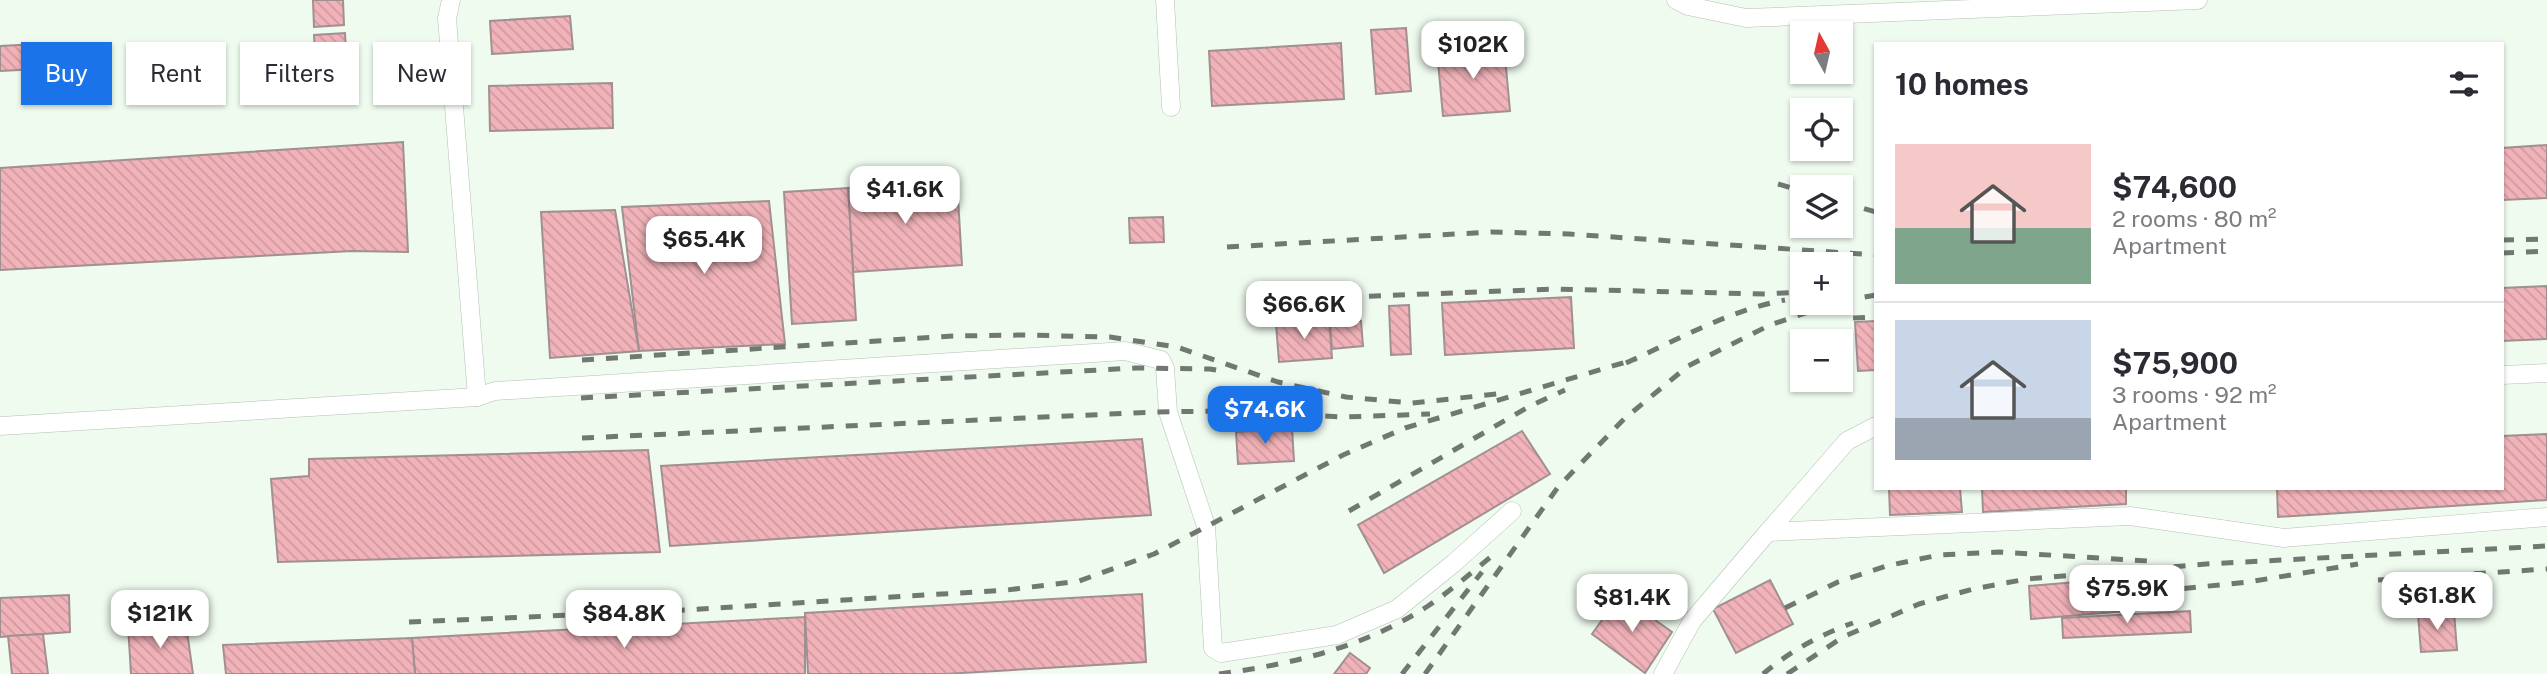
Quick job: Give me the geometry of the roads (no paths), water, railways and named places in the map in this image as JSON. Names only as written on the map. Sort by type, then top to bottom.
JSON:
[{"type":"lane","points":[[451,0],[447,18],[477,397]]},
{"type":"lane","points":[[1165,0],[1171,107]]},
{"type":"lane","points":[[1676,0],[1688,6],[1746,18],[2198,0]]},
{"type":"lane","points":[[0,426],[477,397],[495,391],[615,381],[1125,351],[1161,360],[1165,368],[1168,412],[1206,526],[1213,648],[1221,653],[1338,635],[1397,609],[1454,564],[1512,510]]},
{"type":"lane","points":[[2504,375],[2547,373]]},
{"type":"lane","points":[[1663,674],[1692,621],[1768,532],[1847,441],[1874,427]]},
{"type":"lane","points":[[1768,532],[2130,516],[2284,538],[2547,517]]},
{"type":"railway","points":[[1778,184],[1790,188]]},
{"type":"railway","points":[[1853,205],[1874,211]]},
{"type":"railway","points":[[1227,247],[1491,232],[1569,234],[1874,255]]},
{"type":"railway","points":[[2504,240],[2547,239]]},
{"type":"railway","points":[[2504,253],[2547,251]]},
{"type":"railway","points":[[1297,299],[1555,289],[1790,293]]},
{"type":"railway","points":[[1853,299],[1874,295]]},
{"type":"railway","points":[[1626,363],[1724,318],[1785,300]]},
{"type":"railway","points":[[1425,674],[1558,487],[1624,419],[1688,366],[1770,325],[1800,315]]},
{"type":"railway","points":[[1853,318],[1874,317]]},
{"type":"railway","points":[[582,360],[953,336],[1110,337],[1177,347],[1278,382],[1346,397],[1412,403],[1497,394]]},
{"type":"railway","points":[[409,622],[667,611],[1007,590],[1079,581],[1154,554],[1343,455],[1405,428],[1636,359]]},
{"type":"railway","points":[[581,398],[1136,368],[1210,369],[1227,372]]},
{"type":"railway","points":[[1349,511],[1530,406],[1565,390]]},
{"type":"railway","points":[[582,438],[1156,412],[1218,411],[1345,417],[1430,414]]},
{"type":"railway","points":[[1787,674],[1843,637],[1919,604],[1973,589],[2027,579],[2206,564],[2547,546]]},
{"type":"railway","points":[[1219,674],[1301,659],[1379,633],[1428,606],[1497,552]]},
{"type":"railway","points":[[1785,608],[1838,582],[1886,566],[1939,555],[1999,552],[2149,561]]},
{"type":"railway","points":[[2160,591],[2248,582],[2358,564]]},
{"type":"railway","points":[[2378,580],[2547,569]]},
{"type":"railway","points":[[1402,674],[1482,572]]},
{"type":"railway","points":[[1763,674],[1806,644],[1853,623]]}]
